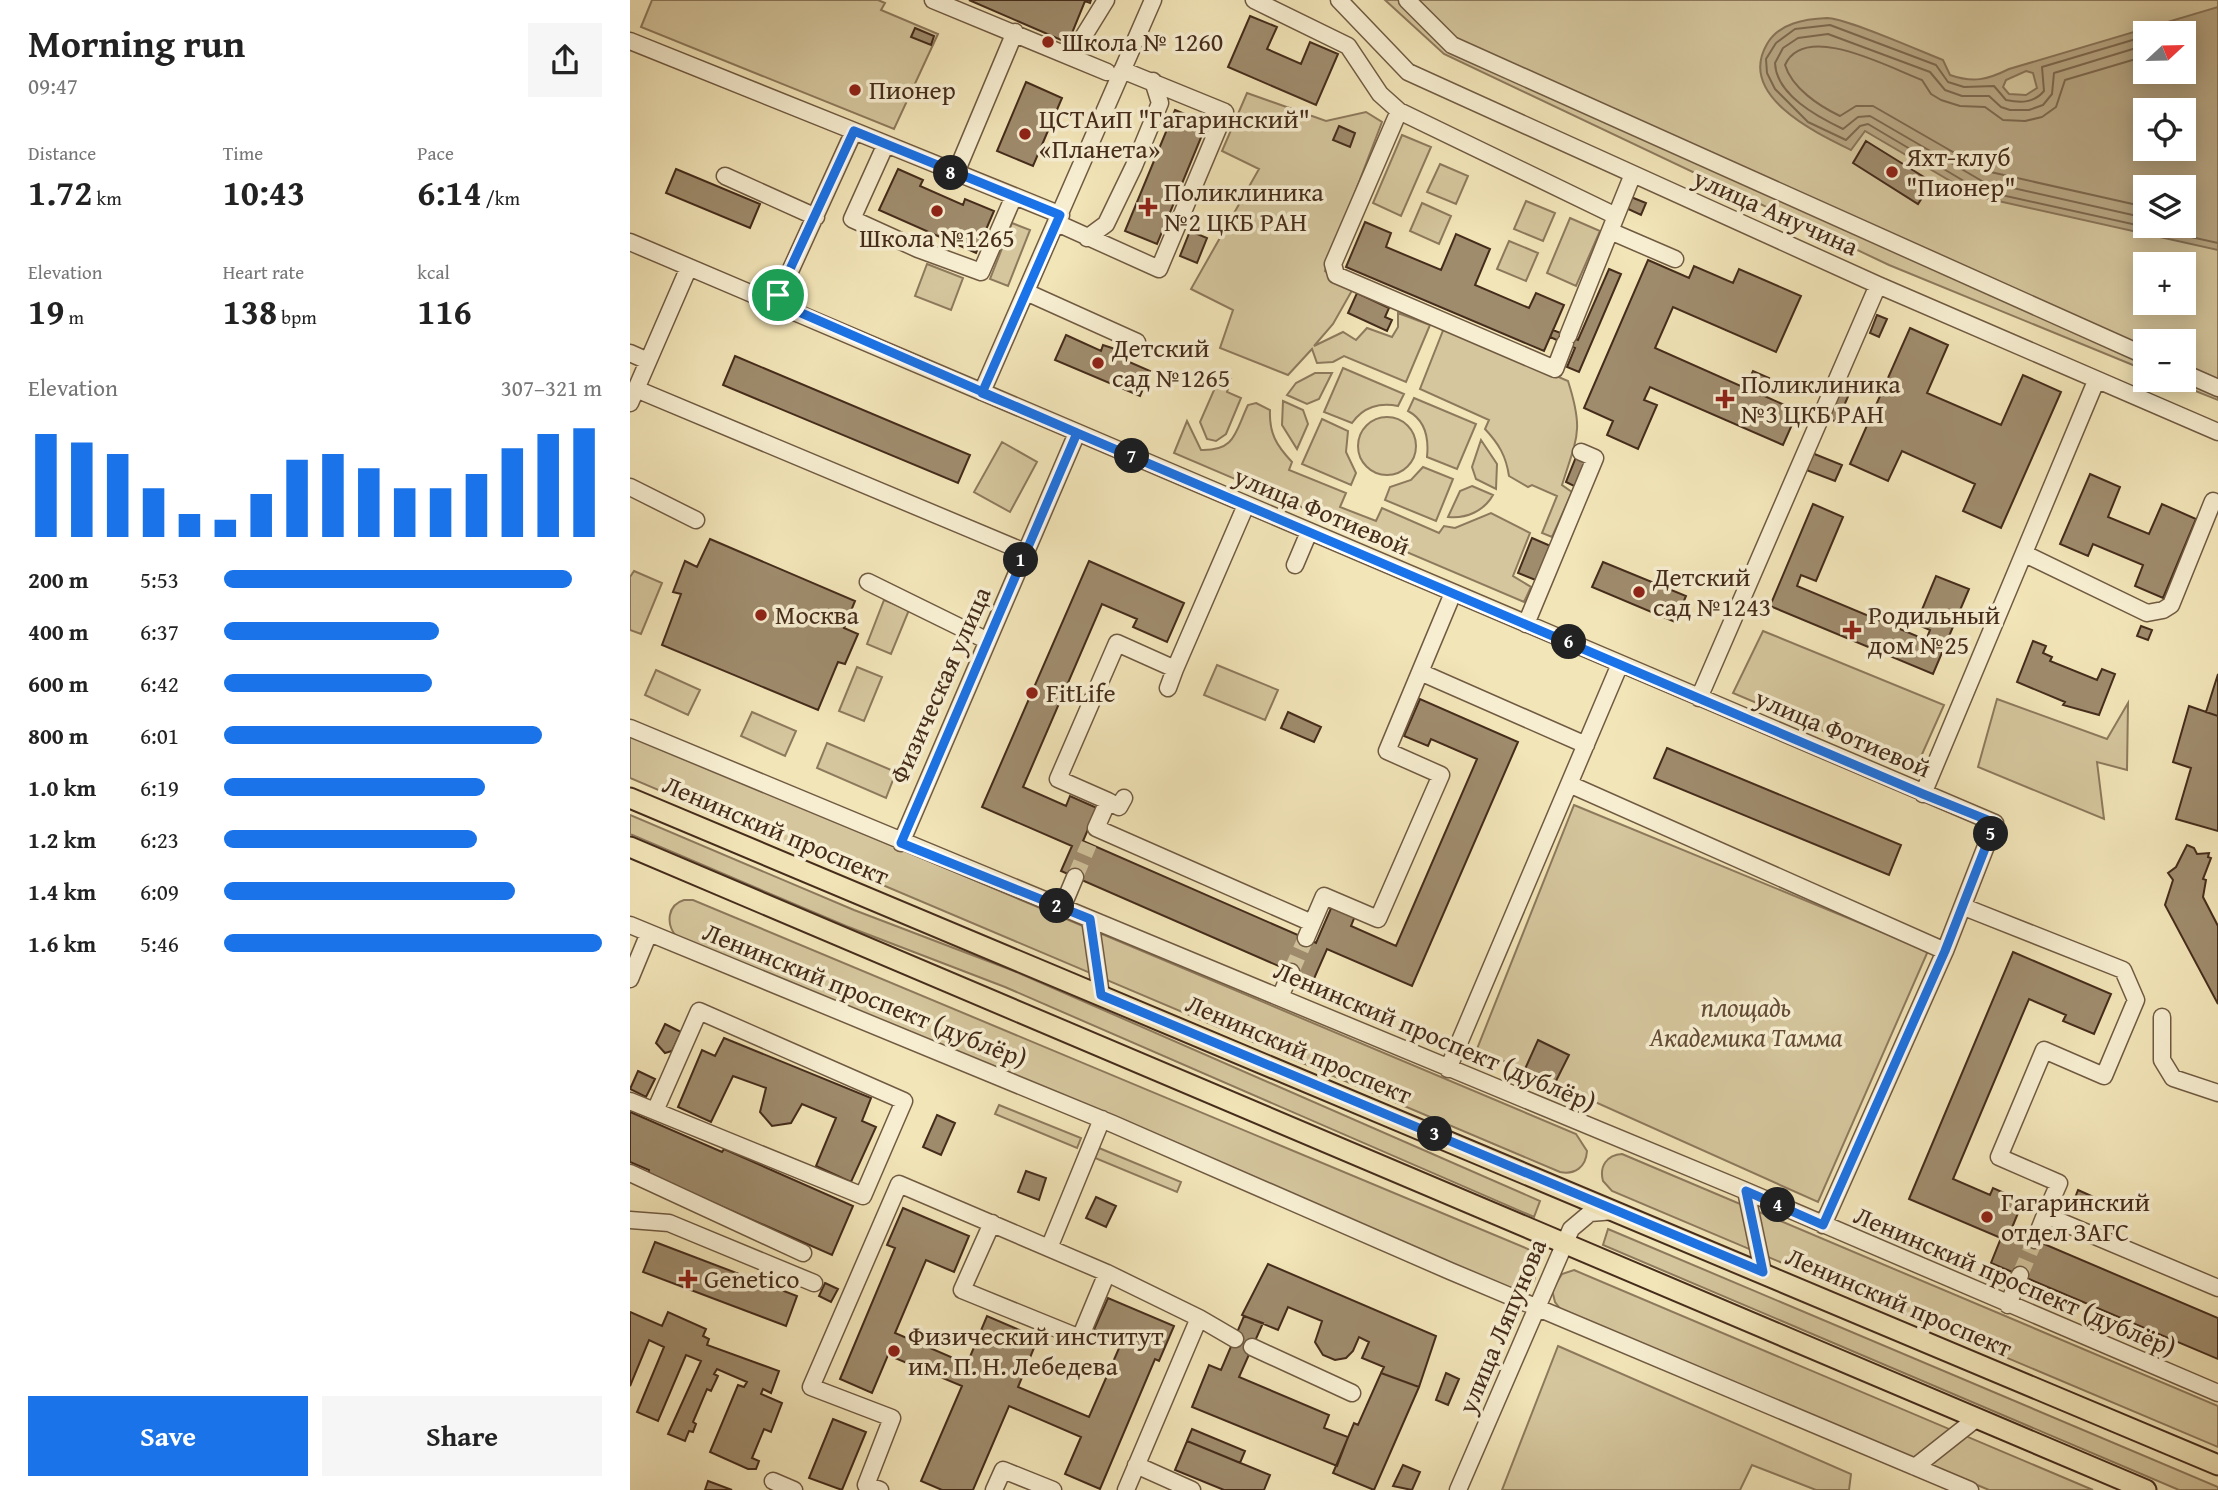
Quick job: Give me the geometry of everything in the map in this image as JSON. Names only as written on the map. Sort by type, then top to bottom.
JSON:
[{"type":"main road","name":"Ленинский проспект","points":[[630,797],[2218,1465]]},
{"type":"main road","points":[[630,847],[2146,1490]]},
{"type":"street","points":[[630,41],[1014,196],[1059,219],[1087,239],[1159,269],[1225,112],[1153,81],[1114,71],[1072,55],[950,3],[933,0]]},
{"type":"street","points":[[1072,55],[1106,0]]},
{"type":"street","points":[[982,393],[1059,219],[1114,71],[1153,0]]},
{"type":"street","points":[[1254,0],[1348,46],[1380,94],[1399,111],[1613,224],[1675,260]]},
{"type":"street","name":"улица Анучина","points":[[1339,0],[1408,72],[1878,285],[2218,432]]},
{"type":"street","points":[[1406,0],[1452,45],[2133,350]]},
{"type":"street","points":[[955,174],[1015,32]]},
{"type":"street","points":[[1087,239],[1105,224],[1134,166],[1160,103],[1153,81]]},
{"type":"street","points":[[1399,111],[1333,264],[1336,275],[1555,369],[1633,174]]},
{"type":"street","points":[[776,302],[854,131]]},
{"type":"street","points":[[885,146],[852,219],[918,249],[981,272],[1014,196]]},
{"type":"street","points":[[724,176],[816,217]]},
{"type":"street","name":"улица Фотиевой","points":[[630,242],[1995,823],[1964,907]]},
{"type":"street","points":[[689,267],[633,396],[1025,552]]},
{"type":"street","points":[[1699,698],[1796,489],[1878,285]]},
{"type":"street","points":[[1026,292],[1136,342]]},
{"type":"street","points":[[630,353],[648,361]]},
{"type":"street","points":[[2196,378],[2218,388]]},
{"type":"street","points":[[1923,794],[2096,381]]},
{"type":"street","name":"Физическая улица","points":[[901,843],[1077,433]]},
{"type":"street","points":[[1526,624],[1595,458],[1581,452]]},
{"type":"street","points":[[630,487],[696,520]]},
{"type":"street","points":[[2025,554],[2147,613],[2155,613],[2171,605],[2213,501]]},
{"type":"street","points":[[1168,688],[1246,505]]},
{"type":"street","points":[[1295,565],[1309,532]]},
{"type":"street","points":[[869,582],[986,640]]},
{"type":"street","points":[[1306,938],[1324,895],[1378,919],[1436,787],[1441,775],[1387,751],[1453,593]]},
{"type":"street","points":[[1089,844],[1096,828],[1116,799],[1058,779],[1117,643],[1175,669]]},
{"type":"street","points":[[1448,1069],[1620,664]]},
{"type":"street","points":[[1419,672],[1586,745]]},
{"type":"street","name":"Ленинский проспект (дублёр)","points":[[630,729],[1746,1191],[2218,1394]]},
{"type":"street","points":[[1569,784],[1945,951]]},
{"type":"street","points":[[1096,828],[1312,923]]},
{"type":"street","points":[[1062,908],[1075,877]]},
{"type":"street","points":[[1823,1225],[1964,907],[2123,970],[2136,1000],[2104,1076],[2044,1050],[1999,1157],[2059,1183],[2035,1240]]},
{"type":"street","points":[[1090,919],[1101,995]]},
{"type":"street","name":"Ленинский проспект (дублёр)","points":[[630,925],[1102,1119],[1970,1490]]},
{"type":"street","points":[[630,979],[649,933]]},
{"type":"street","points":[[1280,997],[1291,972]]},
{"type":"street","points":[[630,1101],[863,1196],[904,1101],[698,1011],[655,1111]]},
{"type":"street","points":[[2162,1017],[2162,1060],[2174,1078],[2218,1093]]},
{"type":"street","points":[[1049,1248],[1102,1119]]},
{"type":"street","points":[[630,1173],[803,1253]]},
{"type":"street","points":[[880,1490],[866,1485],[892,1418],[811,1387],[899,1184],[1107,1273],[1199,1318],[1235,1339]]},
{"type":"street","points":[[1746,1191],[1763,1272]]},
{"type":"street","name":"улица Ляпунова","points":[[1458,1490],[1565,1242],[1578,1220],[1602,1210],[1615,1211]]},
{"type":"street","points":[[2045,1215],[2218,1288]]},
{"type":"street","points":[[630,1220],[668,1223],[814,1283]]},
{"type":"street","points":[[992,1223],[962,1290],[1080,1338],[1107,1273]]},
{"type":"street","points":[[2008,1305],[2020,1275]]},
{"type":"street","points":[[1126,1490],[1199,1318]]},
{"type":"street","points":[[1252,1347],[1353,1393]]},
{"type":"street","points":[[1915,1467],[1977,1418]]},
{"type":"street","points":[[2195,1456],[2218,1454]]},
{"type":"street","points":[[1136,1465],[1192,1490]]},
{"type":"street","points":[[995,1490],[1003,1470],[1053,1490]]},
{"type":"street","points":[[773,1481],[794,1490]]},
{"type":"green space","name":"Пионер","points":[[652,0],[878,0],[885,3],[881,10],[938,34],[894,129],[641,27]]},
{"type":"green space","points":[[1385,0],[2218,0],[2218,400],[2196,391],[2196,329],[2133,329],[2133,365],[1889,265],[1444,54]]},
{"type":"green space","points":[[1247,93],[1326,121],[1366,112],[1382,122],[1325,271],[1354,287],[1333,324],[1314,346],[1343,332],[1356,340],[1367,328],[1392,337],[1398,327],[1398,313],[1430,325],[1406,382],[1344,356],[1333,362],[1317,363],[1312,349],[1288,375],[1220,348],[1233,310],[1191,289],[1259,169],[1222,151]]},
{"type":"green space","points":[[1402,135],[1431,147],[1401,216],[1373,203]]},
{"type":"green space","points":[[1440,164],[1468,176],[1456,204],[1427,192]]},
{"type":"green space","points":[[1526,201],[1555,213],[1543,241],[1514,229]]},
{"type":"green space","points":[[1422,203],[1451,216],[1439,244],[1410,231]]},
{"type":"green space","points":[[1570,218],[1600,231],[1576,286],[1547,273]]},
{"type":"green space","points":[[1012,223],[1030,230],[1008,286],[990,279]]},
{"type":"green space","points":[[1509,241],[1538,253],[1526,281],[1497,269]]},
{"type":"green space","points":[[927,264],[963,278],[951,310],[915,296]]},
{"type":"green space","points":[[1444,328],[1568,381],[1576,412],[1577,434],[1562,485],[1572,492],[1552,537],[1542,533],[1557,496],[1532,485],[1528,487],[1509,476],[1501,451],[1485,429],[1489,420],[1420,389]]},
{"type":"green space","points":[[1343,368],[1404,394],[1398,406],[1372,407],[1361,413],[1352,423],[1324,412]]},
{"type":"green space","points":[[1315,373],[1332,373],[1319,399],[1307,404],[1287,395],[1296,383]]},
{"type":"green space","points":[[1221,374],[1231,379],[1227,392],[1241,398],[1226,434],[1216,441],[1207,439],[1200,422]]},
{"type":"green space","points":[[1414,398],[1476,424],[1457,469],[1427,457],[1425,430],[1418,419],[1408,411]]},
{"type":"green space","points":[[1283,401],[1303,410],[1308,424],[1297,449],[1282,425]]},
{"type":"green space","points":[[1256,403],[1270,410],[1275,438],[1292,462],[1289,470],[1346,493],[1340,507],[1376,521],[1382,508],[1439,533],[1444,526],[1455,528],[1491,513],[1530,533],[1513,576],[1531,587],[1524,602],[1174,453],[1187,421],[1201,450],[1221,447],[1233,438],[1248,405]]},
{"type":"green space","points":[[1387,417],[1403,422],[1411,430],[1416,446],[1411,462],[1403,470],[1387,475],[1371,470],[1363,462],[1358,446],[1363,430],[1371,422]]},
{"type":"green space","points":[[1322,419],[1348,431],[1346,452],[1356,473],[1351,485],[1302,464]]},
{"type":"green space","points":[[1481,440],[1497,464],[1496,489],[1476,479],[1472,467]]},
{"type":"green space","points":[[1002,442],[1037,462],[1010,512],[974,492]]},
{"type":"green space","points":[[1423,467],[1453,479],[1436,521],[1385,500],[1390,487],[1411,480]]},
{"type":"green space","points":[[1472,486],[1493,495],[1474,513],[1448,517],[1460,491]]},
{"type":"green space","points":[[634,571],[662,583],[641,634],[630,630],[630,577]]},
{"type":"green space","points":[[884,600],[909,610],[891,654],[867,644]]},
{"type":"green space","points":[[1763,631],[1944,705],[1915,770],[1733,693]]},
{"type":"green space","points":[[1217,665],[1278,690],[1265,720],[1204,695]]},
{"type":"green space","points":[[857,667],[882,677],[864,721],[839,711]]},
{"type":"green space","points":[[656,670],[700,690],[688,715],[645,695]]},
{"type":"green space","points":[[1997,699],[2107,739],[2128,703],[2127,770],[2097,762],[2104,819],[1978,767]]},
{"type":"green space","points":[[752,712],[796,731],[785,756],[741,736]]},
{"type":"green space","points":[[630,735],[1576,1134],[1587,1151],[1584,1161],[1575,1171],[1560,1172],[630,778]]},
{"type":"green space","points":[[827,743],[896,772],[886,798],[817,768]]},
{"type":"green space","name":"площадь Академика Тамма","points":[[1574,805],[1928,951],[1818,1202],[1477,1049]]},
{"type":"green space","points":[[630,815],[854,910],[1014,971],[1540,1201],[1534,1217],[1005,987],[846,926],[630,834]]},
{"type":"green space","points":[[684,900],[693,900],[1528,1249],[1538,1263],[1534,1281],[1523,1289],[1511,1290],[676,936],[670,921],[671,910]]},
{"type":"green space","points":[[999,1105],[1081,1138],[1077,1148],[995,1114]]},
{"type":"green space","points":[[1099,1148],[1181,1182],[1177,1192],[1095,1158]]},
{"type":"green space","points":[[1622,1154],[2218,1406],[2218,1447],[1612,1191],[1603,1181],[1603,1166],[1608,1159]]},
{"type":"green space","points":[[1608,1229],[2218,1487],[2218,1490],[2179,1490],[1603,1245]]},
{"type":"green space","points":[[1574,1270],[2093,1490],[1989,1490],[1561,1310],[1555,1302],[1552,1290],[1562,1274]]},
{"type":"green space","points":[[1558,1346],[1851,1474],[1849,1490],[1816,1490],[1752,1465],[1740,1490],[1502,1490]]},
{"type":"water","points":[[2218,7],[2218,250],[2164,238],[2196,238],[2196,175],[2133,175],[2133,231],[1976,196],[1865,131],[1851,150],[1800,122],[1771,95],[1762,80],[1760,62],[1767,44],[1778,31],[1802,21],[1827,18],[1866,29],[1943,60],[1950,75],[1966,79],[1994,76],[2009,69],[2133,32],[2133,84],[2196,84],[2196,21],[2171,21]],"holes":[[[2026,71],[2033,73],[2037,88],[2026,95],[2009,94],[2003,87],[2006,80]]]},
{"type":"building","points":[[969,0],[1091,0],[1090,3],[1085,1],[1068,43]]},
{"type":"building","points":[[1250,16],[1277,27],[1267,49],[1301,64],[1310,42],[1338,54],[1316,105],[1228,67]]},
{"type":"building","points":[[915,28],[934,36],[931,45],[911,37]]},
{"type":"building","name":"ЦСТАиП \"Гагаринский\" «Планета»","points":[[1026,82],[1062,98],[1033,166],[997,151]]},
{"type":"building","points":[[1175,110],[1207,123],[1157,244],[1125,231]]},
{"type":"building","points":[[1339,126],[1355,133],[1350,147],[1333,140]]},
{"type":"building","name":"Яхт-клуб \"Пионер\"","points":[[1866,141],[1932,182],[1918,204],[1853,163]]},
{"type":"building","points":[[676,169],[760,204],[750,228],[666,193]]},
{"type":"building","name":"Школа №1265","points":[[898,169],[923,180],[920,186],[963,205],[965,199],[994,211],[976,253],[879,210]]},
{"type":"building","points":[[1631,197],[1646,203],[1641,215],[1626,208]]},
{"type":"building","points":[[1365,222],[1391,233],[1386,247],[1441,270],[1456,234],[1490,249],[1475,285],[1529,308],[1536,293],[1564,305],[1544,351],[1346,267]]},
{"type":"building","points":[[1190,231],[1207,238],[1197,263],[1180,256]]},
{"type":"building","points":[[1648,260],[1689,278],[1694,266],[1733,283],[1739,269],[1801,296],[1776,352],[1673,307],[1655,348],[1745,388],[1753,371],[1769,378],[1762,395],[1798,411],[1783,445],[1650,387],[1644,400],[1657,405],[1638,449],[1607,435],[1613,421],[1584,408]]},
{"type":"building","points":[[1609,269],[1621,274],[1579,372],[1567,367],[1575,348],[1550,337],[1553,330],[1578,340]]},
{"type":"building","points":[[1357,293],[1389,308],[1385,317],[1392,320],[1387,331],[1348,313]]},
{"type":"building","points":[[1877,315],[1887,319],[1879,337],[1870,333]]},
{"type":"building","points":[[1910,328],[1948,345],[1927,393],[2001,425],[2023,375],[2061,392],[2001,528],[1963,511],[1975,484],[1902,451],[1888,481],[1850,464]]},
{"type":"building","name":"Детский сад №1265","points":[[1066,335],[1101,351],[1103,345],[1122,352],[1120,358],[1150,371],[1140,396],[1055,360]]},
{"type":"building","points":[[735,356],[970,455],[958,483],[723,385]]},
{"type":"building","points":[[1841,387],[1850,392],[1837,422],[1827,418]]},
{"type":"building","points":[[1807,451],[1842,465],[1835,481],[1801,468]]},
{"type":"building","points":[[1576,457],[1589,462],[1578,488],[1566,482]]},
{"type":"building","points":[[2090,474],[2120,487],[2108,517],[2149,534],[2162,504],[2196,519],[2163,598],[2135,586],[2143,565],[2093,544],[2088,556],[2060,544]]},
{"type":"building","points":[[1813,504],[1843,517],[1816,581],[1801,575],[1797,586],[1926,640],[1930,630],[1916,624],[1936,576],[1969,589],[1933,674],[1770,606]]},
{"type":"building","points":[[1532,538],[1553,547],[1538,581],[1518,573]]},
{"type":"building","name":"Москва","points":[[710,539],[855,601],[844,628],[858,634],[845,664],[838,662],[818,710],[662,645],[681,594],[673,592],[685,561],[697,567]]},
{"type":"building","points":[[1089,561],[1184,603],[1167,642],[1133,627],[1137,619],[1102,604],[1023,787],[1066,806],[1070,796],[1097,808],[1083,841],[1316,943],[1332,906],[1355,916],[1351,926],[1396,946],[1477,759],[1431,739],[1428,746],[1404,736],[1420,699],[1518,742],[1412,986],[1327,949],[1313,981],[1061,871],[1072,846],[982,807]]},
{"type":"building","name":"Детский сад №1243","points":[[1603,562],[1686,596],[1675,622],[1592,587]]},
{"type":"building","points":[[2141,626],[2152,630],[2148,640],[2137,636]]},
{"type":"building","points":[[2033,641],[2046,646],[2043,653],[2052,657],[2050,661],[2097,680],[2102,669],[2115,674],[2099,715],[2063,705],[2065,702],[2017,682]]},
{"type":"building","points":[[2218,674],[2218,716],[2206,712]]},
{"type":"building","points":[[2189,706],[2218,716],[2218,831],[2176,819],[2191,768],[2173,762]]},
{"type":"building","points":[[1288,712],[1321,727],[1314,742],[1281,728]]},
{"type":"building","points":[[1667,748],[1901,845],[1889,875],[1654,778]]},
{"type":"building","points":[[2187,845],[2194,848],[2197,854],[2209,853],[2208,857],[2211,858],[2203,879],[2206,880],[2203,897],[2218,926],[2218,1004],[2165,905],[2173,880],[2168,873],[2176,867]]},
{"type":"building","points":[[2013,952],[2111,994],[2094,1034],[2063,1021],[2066,1015],[2029,999],[1953,1179],[1990,1195],[1993,1188],[2023,1201],[2011,1230],[2218,1318],[2218,1359],[1991,1263],[2001,1238],[1909,1199]]},
{"type":"building","points":[[665,1024],[681,1032],[672,1051],[665,1053],[656,1043]]},
{"type":"building","points":[[724,1038],[871,1098],[862,1121],[876,1127],[851,1182],[816,1166],[836,1118],[802,1104],[791,1123],[772,1126],[760,1112],[766,1088],[733,1076],[711,1122],[678,1107],[702,1050],[715,1056]]},
{"type":"building","points":[[1538,1040],[1569,1055],[1555,1083],[1525,1069]]},
{"type":"building","points":[[638,1071],[655,1079],[646,1097],[630,1089]]},
{"type":"building","points":[[630,1112],[722,1152],[724,1149],[853,1206],[832,1255],[648,1174],[649,1170],[630,1162]]},
{"type":"building","points":[[937,1115],[955,1123],[941,1155],[923,1147]]},
{"type":"building","points":[[1026,1171],[1046,1178],[1039,1200],[1018,1192]]},
{"type":"building","points":[[2078,1190],[2096,1198],[2091,1211],[2073,1203]]},
{"type":"building","points":[[1096,1197],[1116,1206],[1106,1227],[1086,1218]]},
{"type":"building","name":"Физический институт им. П. Н. Лебедева","points":[[903,1208],[969,1236],[954,1272],[926,1260],[895,1333],[967,1364],[987,1316],[1038,1338],[1018,1387],[1089,1417],[1120,1346],[1092,1334],[1108,1298],[1174,1326],[1159,1361],[1155,1359],[1100,1489],[1065,1474],[1081,1437],[1009,1406],[973,1490],[942,1490],[921,1481],[962,1386],[888,1355],[872,1393],[840,1379],[895,1248],[887,1245]]},
{"type":"building","points":[[655,1242],[797,1296],[786,1326],[643,1272]]},
{"type":"building","points":[[1268,1264],[1436,1336],[1419,1387],[1381,1373],[1384,1367],[1362,1358],[1369,1342],[1359,1337],[1353,1351],[1346,1358],[1335,1360],[1323,1355],[1315,1342],[1322,1321],[1288,1307],[1278,1330],[1242,1315]]},
{"type":"building","points":[[825,1283],[838,1289],[831,1302],[819,1296]]},
{"type":"building","points":[[630,1312],[662,1326],[668,1312],[706,1329],[703,1336],[709,1339],[707,1345],[779,1371],[771,1393],[763,1389],[761,1394],[782,1403],[771,1432],[764,1429],[752,1458],[759,1461],[756,1469],[748,1469],[710,1452],[738,1385],[744,1387],[747,1382],[717,1369],[714,1374],[718,1376],[711,1391],[707,1389],[693,1422],[696,1424],[693,1432],[689,1431],[685,1441],[668,1434],[701,1361],[686,1355],[658,1421],[637,1412],[664,1347],[649,1340],[630,1386]]},
{"type":"building","points":[[1244,1316],[1263,1323],[1239,1377],[1329,1415],[1324,1428],[1348,1437],[1337,1466],[1192,1407],[1209,1365],[1221,1370]]},
{"type":"building","points":[[1381,1373],[1419,1387],[1374,1490],[1333,1473],[1354,1423],[1358,1425]]},
{"type":"building","points":[[1446,1373],[1459,1379],[1448,1405],[1436,1400]]},
{"type":"building","points":[[833,1419],[866,1432],[842,1490],[809,1478]]},
{"type":"building","points":[[1192,1429],[1245,1451],[1240,1463],[1187,1441]]},
{"type":"building","points":[[1187,1441],[1270,1475],[1264,1490],[1224,1490],[1175,1470]]},
{"type":"building","points":[[1403,1465],[1420,1472],[1412,1490],[1393,1486]]},
{"type":"building","points":[[708,1481],[732,1490],[705,1490]]},
{"type":"tunnel","points":[[1075,877],[1089,844]]},
{"type":"tunnel","points":[[1291,972],[1306,938]]},
{"type":"tunnel","points":[[2020,1275],[2035,1240]]},
{"type":"place","name":"Школа № 1260","points":[[1048,42]]},
{"type":"place","name":"Пионер","points":[[855,90]]},
{"type":"place","name":"ЦСТАиП \"Гагаринский\" «Планета»","points":[[1025,134]]},
{"type":"place","name":"Яхт-клуб \"Пионер\"","points":[[1892,172]]},
{"type":"place","name":"Поликлиника №2 ЦКБ РАН","points":[[1148,207]]},
{"type":"place","name":"Школа №1265","points":[[937,211]]},
{"type":"place","name":"Детский сад №1265","points":[[1098,363]]},
{"type":"place","name":"Поликлиника №3 ЦКБ РАН","points":[[1725,399]]},
{"type":"place","name":"Детский сад №1243","points":[[1639,592]]},
{"type":"place","name":"Москва","points":[[761,615]]},
{"type":"place","name":"Родильный дом №25","points":[[1852,630]]},
{"type":"place","name":"FitLife","points":[[1032,693]]},
{"type":"place","name":"Гагаринский отдел ЗАГС","points":[[1987,1217]]},
{"type":"place","name":"Genetico","points":[[688,1279]]},
{"type":"place","name":"Физический институт им. П. Н. Лебедева","points":[[894,1351]]},
{"type":"route","points":[[778,295],[776,302],[982,393],[1077,433],[909,818],[901,843],[1090,919],[1101,995],[1633,1219],[1763,1272],[1746,1191],[1823,1225],[1964,907],[1995,823],[1923,794],[1009,404],[982,393],[1060,215],[885,146],[854,131],[778,295]]}]
